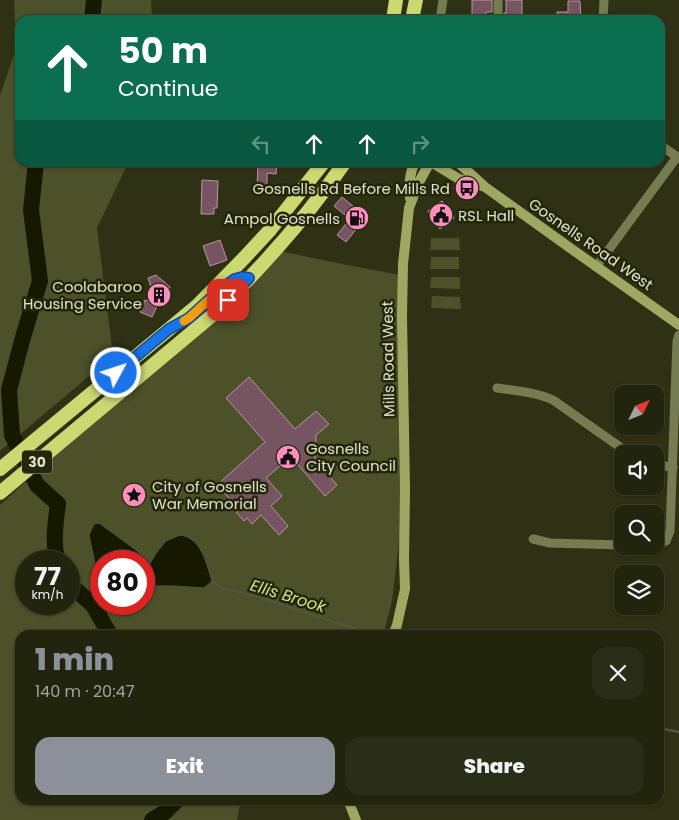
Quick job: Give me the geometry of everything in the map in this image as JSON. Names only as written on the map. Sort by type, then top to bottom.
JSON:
[{"type":"highway","points":[[394,10],[402,8],[408,0]]},
{"type":"highway","points":[[413,15],[416,0]]},
{"type":"highway","name":"30","points":[[0,469],[196,306],[280,218],[320,167]]},
{"type":"highway","name":"30","points":[[0,493],[215,313],[249,278],[309,210],[341,167]]},
{"type":"highway","points":[[169,329],[189,318],[235,279],[249,278]]},
{"type":"main road","name":"Mills Road West","points":[[411,202],[409,184],[413,167]]},
{"type":"main road","name":"Mills Road West","points":[[395,630],[405,589],[403,264],[408,213],[419,182],[428,167]]},
{"type":"main road","name":"Gosnells Road West","points":[[439,167],[459,179],[486,187]]},
{"type":"main road","name":"Gosnells Road West","points":[[463,167],[486,187],[679,325]]},
{"type":"main road","points":[[350,805],[356,820]]},
{"type":"street","points":[[440,15],[442,0]]},
{"type":"street","points":[[498,0],[498,15]]},
{"type":"street","points":[[603,15],[604,0]]},
{"type":"street","points":[[596,267],[678,158],[665,149]]},
{"type":"street","points":[[664,542],[670,531],[677,341],[679,335]]},
{"type":"street","points":[[497,388],[545,396],[617,445]]},
{"type":"street","points":[[664,466],[673,467]]},
{"type":"street","points":[[533,539],[550,543],[614,545]]},
{"type":"green space","points":[[14,0],[151,0],[152,15],[15,15],[15,24]]},
{"type":"green space","points":[[15,52],[15,167],[126,167],[97,228],[113,356],[0,451],[0,95]]},
{"type":"green space","points":[[431,238],[459,238],[460,250],[430,250]]},
{"type":"green space","points":[[275,250],[400,275],[403,509],[392,601],[384,630],[15,630],[15,805],[240,805],[237,820],[0,820],[0,505],[249,279]]},
{"type":"green space","points":[[431,257],[459,257],[459,269],[430,269]]},
{"type":"green space","points":[[431,277],[460,277],[460,289],[430,288]]},
{"type":"green space","points":[[432,296],[460,297],[461,309],[431,308]]},
{"type":"shaded area","points":[[99,523],[136,550],[92,550],[89,535],[94,524]]},
{"type":"shaded area","points":[[180,535],[193,541],[202,552],[212,581],[204,588],[155,586],[155,555],[166,541]]},
{"type":"building","points":[[472,0],[492,0],[492,12],[486,12],[486,15],[472,15]]},
{"type":"building","points":[[506,0],[522,0],[522,15],[504,15],[506,13]]},
{"type":"building","points":[[568,1],[580,1],[581,15],[557,15],[557,12],[568,12]]},
{"type":"building","points":[[258,167],[277,167],[276,174],[267,173],[267,190],[257,190]]},
{"type":"building","points":[[202,180],[218,181],[217,208],[214,208],[214,214],[201,214]]},
{"type":"building","name":"Ampol Gosnells","points":[[342,197],[366,217],[346,242],[337,235],[350,219],[334,206]]},
{"type":"building","name":"RSL Hall","points":[[442,201],[454,218],[440,229],[428,211]]},
{"type":"building","points":[[220,240],[227,260],[210,266],[203,246]]},
{"type":"building","name":"Coolabaroo Housing Service","points":[[156,275],[170,287],[162,306],[158,304],[152,317],[140,312],[145,300],[148,301],[152,290],[148,278]]},
{"type":"building","name":"Gosnells City Council","points":[[249,377],[295,429],[316,411],[329,424],[316,435],[315,460],[337,485],[325,496],[293,459],[283,468],[281,465],[266,478],[282,496],[271,506],[288,526],[279,535],[261,515],[252,524],[247,518],[244,521],[236,512],[239,509],[217,485],[265,442],[226,398]]},
{"type":"waterway","points":[[92,15],[94,0]]},
{"type":"waterway","points":[[35,167],[31,210],[40,281],[9,390],[12,435],[37,485],[58,504],[55,525],[55,550]]},
{"type":"waterway","name":"Ellis Brook","points":[[212,581],[221,588],[256,596],[358,630]]},
{"type":"waterway","points":[[80,593],[93,605],[107,630]]},
{"type":"waterway","name":"Ellis Brook","points":[[664,729],[679,732]]},
{"type":"waterway","points":[[152,820],[172,805]]},
{"type":"slow traffic","points":[[184,321],[214,295]]},
{"type":"place","name":"Gosnells Rd Before Mills Rd","points":[[467,188]]},
{"type":"place","name":"RSL Hall","points":[[441,215]]},
{"type":"place","name":"Ampol Gosnells","points":[[357,218]]},
{"type":"place","name":"Coolabaroo Housing Service","points":[[159,295]]},
{"type":"place","name":"Gosnells City Council","points":[[288,457]]},
{"type":"place","name":"City of Gosnells War Memorial","points":[[134,495]]},
{"type":"route","points":[[116,373],[169,329],[189,318],[221,289],[235,279],[249,278],[228,300]]}]
